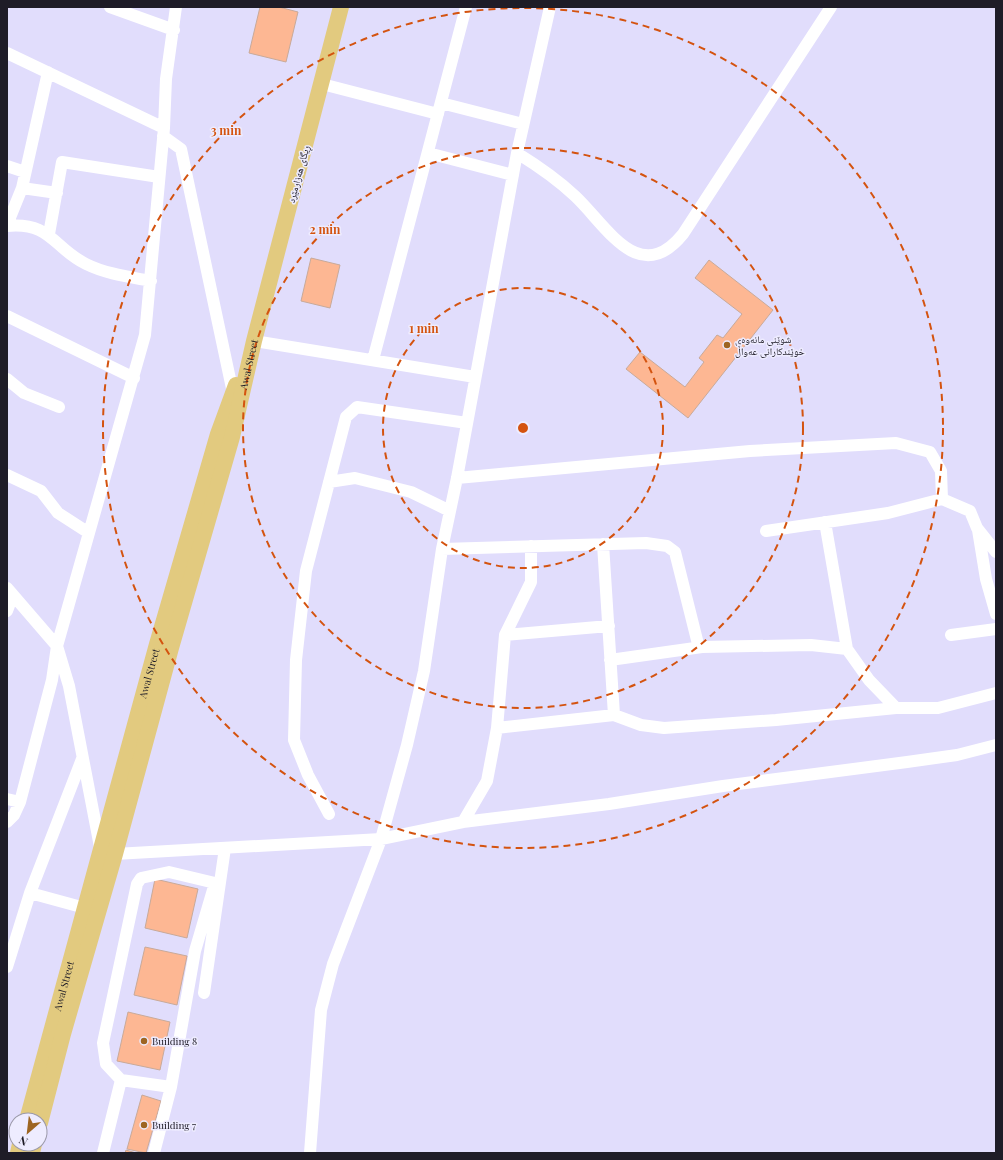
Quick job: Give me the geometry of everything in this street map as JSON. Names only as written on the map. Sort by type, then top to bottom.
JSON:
[{"type":"main road","name":"ڕیگای هەزارمێرد","points":[[254,341],[341,7]]},
{"type":"main road","name":"Awal Street","points":[[43,1112],[168,606],[218,434],[254,341]]},
{"type":"main road","name":"Awal Street","points":[[29,1112],[85,908],[108,853],[171,648],[232,437],[254,341]]},
{"type":"street","points":[[110,7],[174,30]]},
{"type":"street","points":[[7,822],[14,815],[20,802],[52,680],[57,646],[145,335],[164,132],[166,79],[176,7]]},
{"type":"street","points":[[373,360],[466,7]]},
{"type":"street","points":[[310,1153],[321,1010],[333,964],[381,840],[407,745],[424,671],[442,549],[457,478],[517,153],[550,7]]},
{"type":"street","points":[[517,153],[554,177],[576,196],[622,246],[629,251],[646,256],[661,254],[670,248],[683,234],[830,7]]},
{"type":"street","points":[[7,53],[48,72],[164,132],[181,149],[233,393]]},
{"type":"street","points":[[48,72],[22,188],[7,226],[29,226],[49,234],[69,254],[87,265],[151,282]]},
{"type":"street","points":[[322,84],[523,124]]},
{"type":"street","points":[[428,153],[513,175]]},
{"type":"street","points":[[49,234],[62,162],[159,177]]},
{"type":"street","points":[[7,166],[25,172]]},
{"type":"street","points":[[22,188],[57,193]]},
{"type":"street","points":[[7,316],[134,378]]},
{"type":"street","points":[[254,341],[475,377]]},
{"type":"street","points":[[7,379],[24,393],[59,407]]},
{"type":"street","points":[[329,814],[308,775],[294,740],[296,660],[306,571],[346,417],[357,407],[467,423]]},
{"type":"street","points":[[457,478],[750,451],[896,442],[930,452],[941,471],[942,499]]},
{"type":"street","points":[[7,475],[41,491],[58,513],[89,533]]},
{"type":"street","points":[[329,482],[355,478],[411,492],[450,511]]},
{"type":"street","points":[[766,531],[888,512],[942,499],[970,511],[977,528],[986,579],[996,614]]},
{"type":"street","points":[[825,522],[847,650],[869,680],[896,708]]},
{"type":"street","points":[[977,528],[996,552]]},
{"type":"street","points":[[442,549],[646,543],[667,546],[675,552],[698,644],[702,647]]},
{"type":"street","points":[[602,544],[609,626],[614,715]]},
{"type":"street","points":[[463,822],[487,781],[497,728],[506,635],[531,582],[531,546]]},
{"type":"street","points":[[10,592],[57,646],[69,686],[82,759],[108,853],[381,840],[463,822],[609,804],[723,786],[914,761],[968,752],[996,745]]},
{"type":"street","points":[[7,611],[10,592]]},
{"type":"street","points":[[506,635],[609,626]]},
{"type":"street","points":[[950,635],[996,629]]},
{"type":"street","points":[[610,660],[702,647],[811,645],[847,650]]},
{"type":"street","points":[[52,680],[61,680],[69,686]]},
{"type":"street","points":[[497,728],[614,715],[641,725],[664,728],[776,720],[896,708],[938,708],[996,693]]},
{"type":"street","points":[[7,967],[30,893],[82,759]]},
{"type":"street","points":[[7,799],[20,802]]},
{"type":"street","points":[[204,993],[224,848]]},
{"type":"street","points":[[154,1153],[171,1087],[195,951],[215,882],[169,872],[141,878],[137,884],[102,1043],[106,1064],[121,1080],[171,1087]]},
{"type":"street","points":[[30,893],[85,908]]},
{"type":"street","points":[[102,1153],[121,1080]]},
{"type":"building","points":[[260,7],[279,7],[298,12],[286,62],[249,53]]},
{"type":"building","points":[[311,258],[340,265],[330,308],[301,301]]},
{"type":"building","name":"شوێنی مانەوەی خوێندکارانی عەواڵ","points":[[709,260],[773,310],[688,418],[626,369],[640,352],[685,387],[704,362],[699,358],[717,335],[723,338],[742,314],[695,278]]},
{"type":"building","points":[[155,879],[198,889],[187,938],[145,928]]},
{"type":"building","points":[[145,947],[187,956],[177,1005],[134,995]]},
{"type":"building","name":"Building 8","points":[[128,1012],[170,1022],[160,1070],[117,1061]]},
{"type":"building","name":"Building 7","points":[[142,1095],[161,1101],[146,1153],[127,1149]]},
{"type":"building","points":[[126,1150],[136,1153],[125,1153]]},
{"type":"place","name":"شوێنی مانەوەی خوێندکارانی عەواڵ","points":[[727,345]]},
{"type":"place","name":"Building 8","points":[[144,1041]]},
{"type":"place","name":"Building 7","points":[[144,1125]]}]
